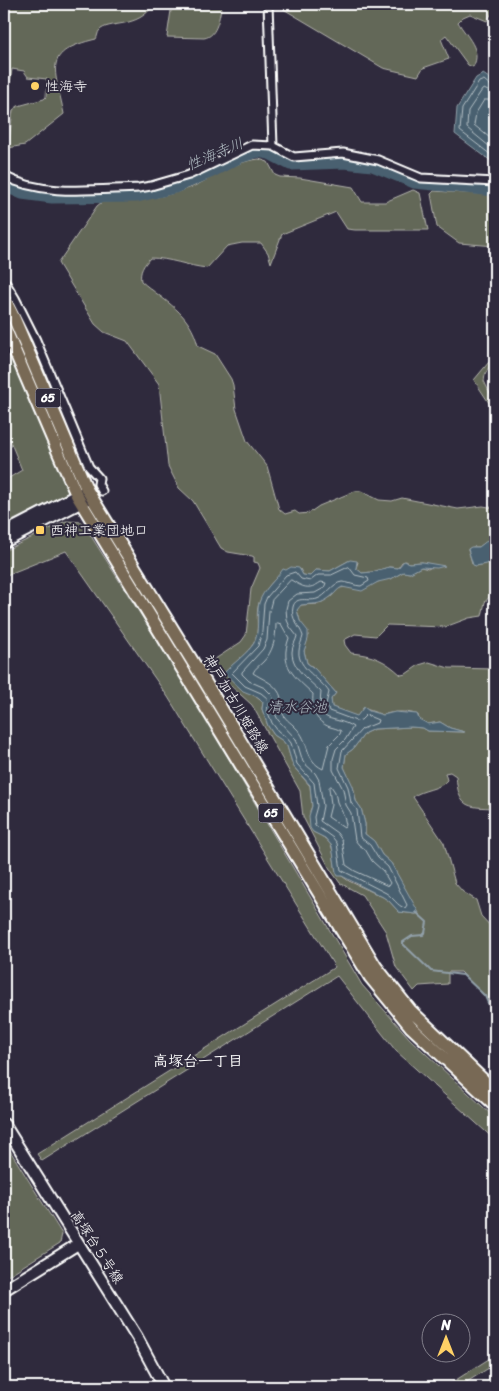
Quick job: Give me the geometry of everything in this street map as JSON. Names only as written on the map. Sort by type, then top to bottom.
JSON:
[{"type":"main road","name":"神戸加古川姫路線","points":[[4,298],[14,318],[84,497],[204,680],[376,966],[410,1010],[495,1091]]},
{"type":"main road","name":"神戸加古川姫路線","points":[[4,326],[84,497],[370,977],[411,1027],[495,1106]]},
{"type":"street","points":[[268,4],[273,146]]},
{"type":"street","points":[[4,176],[35,188],[52,190],[139,188],[189,175],[252,145],[273,146],[294,157],[343,153],[378,160],[421,178],[495,182]]},
{"type":"street","points":[[4,280],[36,340],[89,467],[99,478],[98,484],[84,497],[4,542]]},
{"type":"street","points":[[98,484],[102,491]]},
{"type":"street","points":[[4,533],[84,497]]},
{"type":"street","name":"高塚台５号線","points":[[4,1124],[137,1337],[164,1387]]},
{"type":"street","points":[[4,1290],[78,1244]]},
{"type":"green space","points":[[4,4],[154,4],[140,18],[103,28],[99,31],[96,39],[78,44],[59,56],[56,64],[57,85],[64,114],[25,145],[8,148],[13,110],[18,106],[44,99],[46,97],[47,79],[28,77],[24,71],[12,69],[10,84],[6,90],[4,89]]},
{"type":"green space","points":[[172,4],[222,4],[215,30],[204,38],[167,37]]},
{"type":"green space","points":[[275,4],[495,4],[495,8],[487,21],[470,14],[458,22],[475,49],[476,61],[473,67],[468,65],[446,35],[441,39],[449,59],[423,68],[418,76],[383,68]]},
{"type":"green space","points":[[259,159],[268,162],[275,175],[280,177],[300,178],[353,187],[362,202],[385,202],[413,190],[420,193],[428,230],[347,229],[336,212],[282,234],[271,263],[268,253],[261,243],[242,243],[227,246],[207,268],[165,259],[150,258],[142,268],[141,281],[183,316],[194,334],[198,346],[215,354],[231,379],[236,409],[247,441],[267,466],[279,509],[285,514],[295,511],[299,514],[309,513],[319,506],[355,491],[361,491],[379,500],[392,501],[402,498],[458,509],[483,506],[495,508],[495,543],[489,540],[479,547],[468,549],[472,563],[476,566],[495,562],[495,590],[485,602],[482,616],[469,618],[445,627],[387,625],[376,636],[355,634],[344,640],[351,653],[378,659],[401,675],[429,662],[449,668],[495,669],[495,808],[466,804],[459,794],[456,776],[450,772],[445,773],[447,780],[440,786],[421,792],[413,797],[444,843],[455,883],[463,892],[476,900],[481,916],[495,931],[495,1007],[461,972],[448,972],[448,984],[419,986],[414,991],[396,967],[386,932],[362,895],[340,883],[330,869],[303,817],[300,791],[252,705],[219,675],[217,668],[209,663],[241,642],[246,635],[251,589],[260,568],[258,563],[254,562],[254,557],[228,552],[221,548],[193,501],[179,488],[168,466],[159,384],[127,341],[104,332],[95,324],[58,263],[97,206],[102,202],[159,197],[181,191],[250,160]],"holes":[[[348,561],[358,562],[356,568],[362,573],[389,567],[398,568],[402,562],[406,561],[409,563],[422,562],[435,565],[428,569],[421,567],[410,573],[403,572],[391,579],[385,579],[373,584],[339,588],[332,596],[319,604],[300,605],[297,610],[300,621],[308,636],[304,651],[307,663],[313,667],[336,693],[331,699],[332,707],[357,717],[363,708],[383,715],[406,712],[418,715],[419,719],[428,724],[440,722],[450,728],[464,732],[428,731],[423,728],[411,727],[374,729],[365,733],[353,749],[346,754],[344,767],[354,790],[356,801],[361,808],[365,824],[365,834],[374,841],[382,855],[391,863],[418,913],[416,914],[399,912],[383,897],[349,881],[336,872],[330,844],[313,832],[310,811],[312,806],[310,786],[293,766],[287,746],[274,735],[268,726],[262,709],[263,702],[252,694],[231,666],[251,648],[255,641],[259,603],[265,591],[282,573],[294,568],[300,569],[303,575],[310,576],[316,570],[330,571]]]},
{"type":"green space","points":[[434,191],[495,195],[495,246],[459,243],[437,227],[431,194]]},
{"type":"green space","points":[[4,339],[70,492],[4,525],[4,481],[22,470],[4,426]]},
{"type":"green space","points":[[489,362],[491,363],[484,381],[495,404],[495,412],[474,380]]},
{"type":"green space","points":[[66,521],[82,522],[186,686],[362,985],[410,1039],[495,1118],[495,1140],[396,1051],[337,976],[42,1161],[37,1154],[335,967],[168,697],[66,551],[4,576],[4,551]]},
{"type":"green space","points":[[4,1141],[62,1234],[60,1243],[4,1278]]},
{"type":"green space","points":[[495,1355],[495,1364],[459,1387],[445,1387]]},
{"type":"water","points":[[483,74],[495,82],[495,164],[455,134],[457,108],[476,78]]},
{"type":"water","points":[[488,540],[495,543],[495,562],[473,565],[468,549],[479,547]]},
{"type":"water","name":"清水谷池","points":[[350,560],[357,561],[356,568],[362,573],[389,567],[398,568],[404,561],[445,566],[437,568],[421,567],[410,573],[403,572],[362,591],[342,587],[325,601],[301,605],[297,610],[300,621],[308,631],[308,639],[304,651],[307,663],[315,669],[336,693],[331,699],[332,707],[357,716],[364,707],[369,711],[383,715],[395,712],[417,714],[419,719],[428,724],[440,722],[450,728],[465,732],[428,731],[423,728],[411,727],[374,729],[365,733],[353,749],[346,754],[344,767],[353,786],[356,801],[361,808],[365,824],[365,834],[374,841],[382,855],[391,863],[419,913],[416,914],[399,912],[383,897],[342,876],[338,876],[332,846],[325,838],[313,832],[310,828],[309,816],[312,806],[310,785],[293,766],[287,746],[274,735],[268,726],[262,709],[263,702],[258,697],[243,691],[224,673],[254,643],[257,634],[259,603],[267,589],[283,569],[299,568],[303,575],[310,576],[316,570],[330,571]]},
{"type":"waterway","name":"性海寺川","points":[[4,186],[22,194],[52,198],[137,197],[175,188],[239,158],[258,152],[269,154],[290,165],[344,163],[372,166],[414,183],[495,191]]},
{"type":"waterway","points":[[416,912],[427,922],[425,933],[412,936],[403,944],[431,971],[463,975],[485,996],[495,1011]]},
{"type":"place","name":"性海寺","points":[[35,86]]},
{"type":"place","name":"西神工業団地口","points":[[40,530]]},
{"type":"district","name":"高塚台一丁目","points":[[198,1061]]}]
